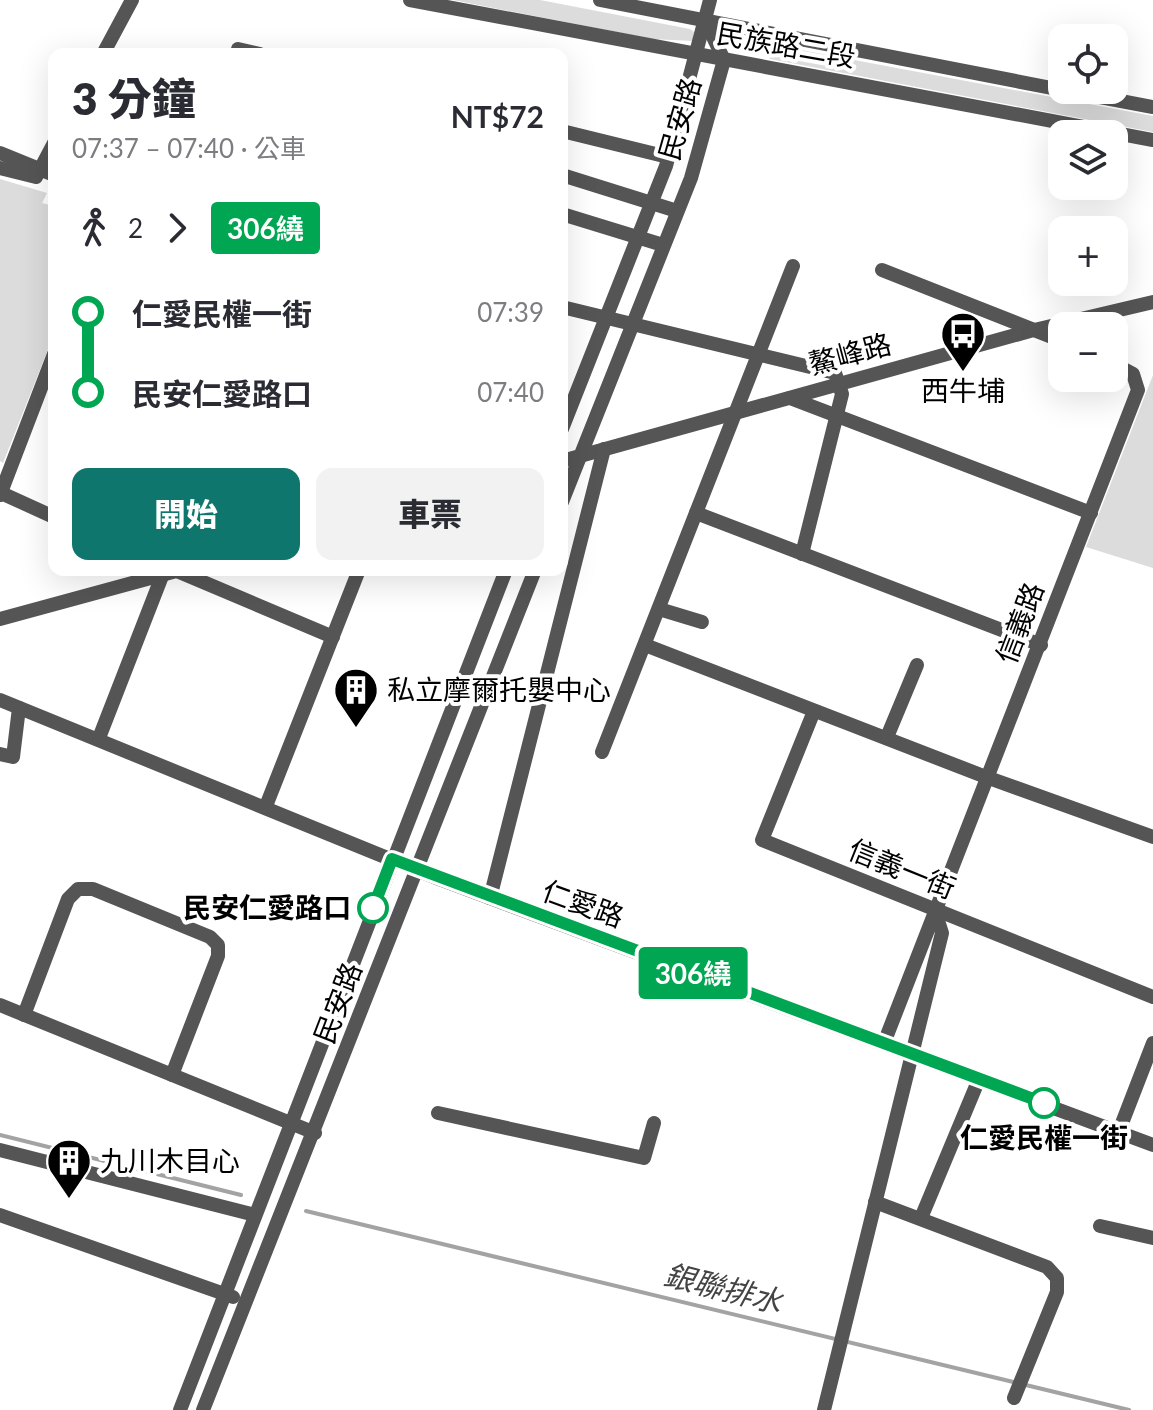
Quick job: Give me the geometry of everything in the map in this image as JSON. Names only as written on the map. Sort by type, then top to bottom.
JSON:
[{"type":"street","points":[[106,48],[132,0]]},
{"type":"street","name":"民族路二段","points":[[410,0],[1153,140]]},
{"type":"street","name":"民族路二段","points":[[600,0],[1048,87]]},
{"type":"street","points":[[705,20],[710,0]]},
{"type":"street","name":"民安路","points":[[568,414],[668,157],[705,20]]},
{"type":"street","name":"民安路","points":[[568,486],[691,178],[724,60],[705,20]]},
{"type":"street","name":"民族路二段","points":[[1128,102],[1153,107]]},
{"type":"street","points":[[568,132],[668,157]]},
{"type":"street","points":[[0,153],[47,172]]},
{"type":"street","points":[[0,168],[36,177],[47,172]]},
{"type":"street","points":[[568,177],[677,211]]},
{"type":"street","points":[[568,216],[663,245]]},
{"type":"street","points":[[602,752],[793,266]]},
{"type":"street","points":[[882,270],[1048,337]]},
{"type":"street","name":"鰲峰路","points":[[568,459],[1030,331],[1153,302]]},
{"type":"street","points":[[568,308],[835,373],[842,394],[802,554]]},
{"type":"street","points":[[48,370],[0,494],[48,514]]},
{"type":"street","name":"信義路","points":[[884,1043],[1138,390],[1133,374],[1128,371]]},
{"type":"street","points":[[790,398],[1091,513]]},
{"type":"street","points":[[490,898],[604,449]]},
{"type":"street","points":[[696,513],[1041,645]]},
{"type":"street","points":[[0,619],[151,576]]},
{"type":"street","points":[[99,738],[167,576]]},
{"type":"street","points":[[181,576],[333,637]]},
{"type":"street","points":[[266,806],[357,576]]},
{"type":"street","name":"民安路","points":[[180,1410],[504,576]]},
{"type":"street","name":"民安路","points":[[203,1410],[533,576]]},
{"type":"street","points":[[659,609],[702,622]]},
{"type":"street","points":[[645,645],[986,777],[1153,837]]},
{"type":"street","points":[[887,737],[917,665]]},
{"type":"street","name":"仁愛路","points":[[0,700],[417,870],[1153,1145]]},
{"type":"street","points":[[0,754],[13,757],[19,708]]},
{"type":"street","name":"信義一街","points":[[814,711],[762,840],[1153,997]]},
{"type":"street","points":[[24,1015],[68,899],[78,889],[93,889],[123,901],[210,937],[218,945],[218,956],[172,1075]]},
{"type":"street","name":"信義路","points":[[824,1410],[910,1052],[942,933],[935,911]]},
{"type":"street","points":[[0,1005],[315,1133]]},
{"type":"street","points":[[1119,1131],[1153,1043]]},
{"type":"street","points":[[921,1218],[979,1079]]},
{"type":"street","points":[[438,1113],[644,1158],[654,1123]]},
{"type":"street","points":[[0,1150],[255,1215]]},
{"type":"street","points":[[875,1202],[1047,1267],[1057,1278],[1057,1292],[1018,1389]]},
{"type":"street","points":[[0,1215],[247,1302]]},
{"type":"street","points":[[1100,1226],[1153,1238]]},
{"type":"shaded area","points":[[453,0],[540,0],[690,29],[694,32],[693,41],[652,39]]},
{"type":"shaded area","points":[[769,44],[1048,96],[1048,104],[1089,104],[1153,116],[1153,132],[1128,127],[1128,120],[1090,120],[770,59],[761,51]]},
{"type":"shaded area","points":[[0,179],[47,193],[42,203],[48,204],[48,349],[3,463],[0,461]]},
{"type":"shaded area","points":[[1153,375],[1153,568],[1086,547]]},
{"type":"waterway","name":"銀聯排水","points":[[0,1135],[241,1195]]},
{"type":"waterway","name":"銀聯排水","points":[[306,1211],[1129,1410]]},
{"type":"bus line","name":"306繞","points":[[373,908],[392,859],[1044,1103]]},
{"type":"place","name":"西牛埔","points":[[963,373]]},
{"type":"place","name":"私立摩爾托嬰中心","points":[[356,729]]},
{"type":"place","name":"民安仁愛路口","points":[[373,908]]},
{"type":"place","name":"仁愛民權一街","points":[[1044,1103]]},
{"type":"place","name":"九川木目心","points":[[69,1200]]}]
